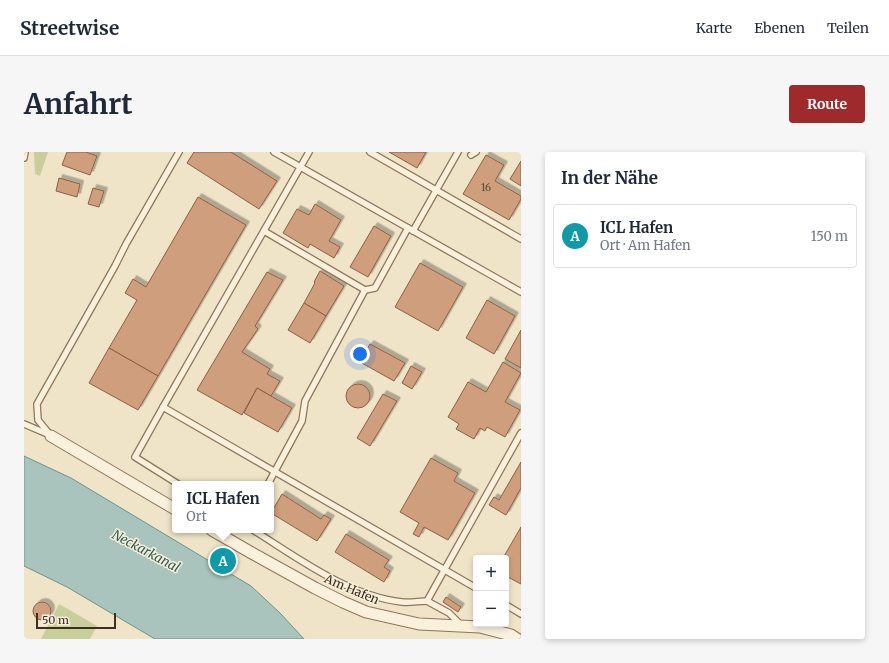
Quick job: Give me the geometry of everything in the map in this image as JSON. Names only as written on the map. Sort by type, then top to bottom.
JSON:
[{"type":"street","points":[[51,436],[172,507]]},
{"type":"street","name":"Am Hafen","points":[[217,533],[315,588],[366,612],[419,624],[480,627],[511,635],[517,639]]},
{"type":"lane","points":[[24,158],[25,152]]},
{"type":"lane","points":[[51,436],[38,420],[37,404],[179,152]]},
{"type":"lane","points":[[274,152],[521,292]]},
{"type":"lane","points":[[173,481],[135,457],[309,152]]},
{"type":"lane","points":[[370,152],[521,239]]},
{"type":"lane","points":[[264,231],[365,290],[375,288],[437,190],[458,152]]},
{"type":"lane","points":[[270,481],[302,420],[305,401],[365,290]]},
{"type":"lane","points":[[163,407],[473,586]]},
{"type":"lane","points":[[24,424],[51,436]]},
{"type":"lane","points":[[427,601],[521,433]]},
{"type":"lane","points":[[258,533],[318,570],[355,589],[383,599],[404,602],[427,601],[449,613],[462,625]]},
{"type":"lane","points":[[509,607],[521,614]]},
{"type":"green space","points":[[34,152],[48,152],[40,176],[35,174]]},
{"type":"green space","points":[[59,604],[97,626],[90,639],[41,639]]},
{"type":"water","name":"Neckarkanal","points":[[24,456],[71,478],[251,586],[280,613],[304,639],[155,639],[67,587],[24,566]]},
{"type":"building","points":[[67,152],[86,152],[97,156],[90,175],[62,165]]},
{"type":"building","points":[[194,152],[231,152],[277,181],[259,209],[187,163]]},
{"type":"building","points":[[389,152],[426,152],[417,168]]},
{"type":"building","points":[[486,155],[504,165],[495,181],[521,196],[521,199],[509,220],[463,194]]},
{"type":"building","points":[[521,161],[521,186],[510,179]]},
{"type":"building","points":[[59,178],[80,184],[77,197],[56,191]]},
{"type":"building","points":[[93,188],[104,191],[99,207],[88,204]]},
{"type":"building","points":[[198,197],[246,225],[158,376],[109,348],[137,300],[125,293],[133,279],[146,287]]},
{"type":"building","points":[[315,204],[341,220],[329,241],[340,247],[334,258],[310,244],[308,248],[283,233],[297,209],[309,215]]},
{"type":"building","points":[[374,226],[391,236],[368,277],[350,267]]},
{"type":"building","points":[[420,263],[463,287],[438,331],[395,307]]},
{"type":"building","points":[[320,271],[344,286],[326,316],[304,303]]},
{"type":"building","points":[[267,272],[283,280],[255,326],[258,329],[242,352],[270,369],[267,374],[280,381],[271,396],[257,388],[242,415],[197,390]]},
{"type":"building","points":[[487,300],[515,316],[494,354],[466,338]]},
{"type":"building","points":[[304,303],[326,316],[310,343],[288,330]]},
{"type":"building","points":[[521,330],[521,368],[505,359]]},
{"type":"building","points":[[370,344],[405,363],[394,381],[360,362]]},
{"type":"building","points":[[109,348],[158,376],[138,410],[89,383]]},
{"type":"building","points":[[503,362],[521,373],[505,402],[520,410],[505,437],[487,427],[485,431],[480,428],[474,439],[456,429],[459,424],[448,417],[468,382],[486,392]]},
{"type":"building","points":[[411,366],[422,372],[412,389],[402,383]]},
{"type":"building","points":[[358,384],[367,387],[370,396],[367,405],[358,408],[349,405],[346,396],[349,387]]},
{"type":"building","points":[[257,388],[292,408],[278,432],[244,413]]},
{"type":"building","points":[[383,394],[397,401],[370,446],[357,438]]},
{"type":"building","points":[[431,458],[458,473],[454,481],[475,493],[448,540],[424,527],[419,537],[413,534],[419,523],[400,512]]},
{"type":"building","points":[[521,462],[521,488],[506,515],[489,505],[494,497],[499,500]]},
{"type":"building","points":[[282,494],[321,519],[324,515],[331,519],[317,541],[274,515],[274,508]]},
{"type":"building","points":[[521,527],[521,584],[509,578],[509,555],[505,555]]},
{"type":"building","points":[[346,534],[389,560],[384,567],[390,571],[384,582],[335,552]]},
{"type":"building","points":[[218,552],[233,561],[229,569],[213,561]]},
{"type":"building","points":[[446,597],[461,607],[458,612],[443,602]]},
{"type":"building","points":[[38,602],[46,602],[51,607],[49,618],[46,620],[38,620],[33,615],[33,607]]},
{"type":"place","name":"ICL Hafen","points":[[223,561]]}]
